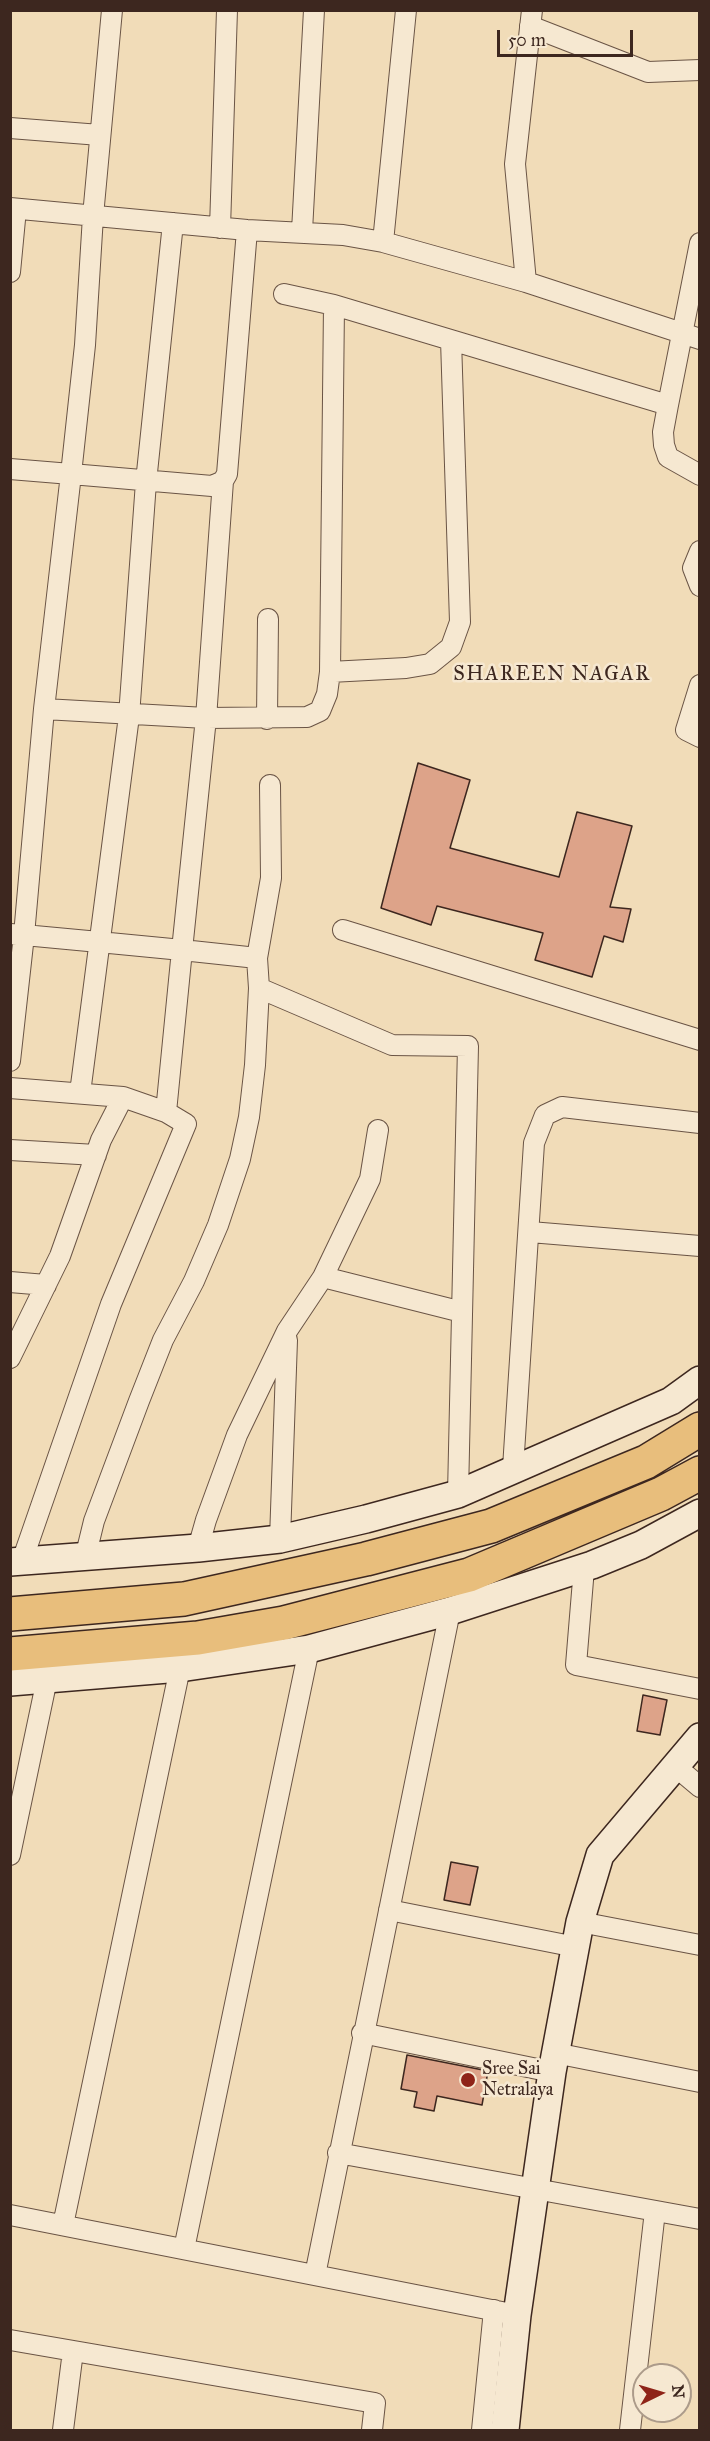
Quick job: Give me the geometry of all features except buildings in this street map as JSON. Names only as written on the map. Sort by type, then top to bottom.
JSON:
[{"type":"highway","points":[[10,1614],[184,1599],[366,1559],[491,1526],[646,1462],[699,1429]]},
{"type":"highway","points":[[10,1654],[198,1638],[284,1623],[458,1578],[553,1541],[661,1494],[699,1473]]},
{"type":"street","points":[[10,1061],[17,935],[85,345],[93,216],[112,10]]},
{"type":"street","points":[[220,228],[227,10]]},
{"type":"street","points":[[302,231],[314,10]]},
{"type":"street","points":[[382,242],[406,10]]},
{"type":"street","points":[[526,282],[515,164],[531,18],[648,72],[699,70]]},
{"type":"street","points":[[10,128],[100,135]]},
{"type":"street","points":[[10,272],[13,208],[220,228],[302,231],[382,242],[526,282],[690,336]]},
{"type":"street","points":[[80,1093],[129,716],[146,482],[173,223]]},
{"type":"street","points":[[166,1112],[206,718],[223,481],[227,474],[248,230]]},
{"type":"street","points":[[699,243],[690,336],[668,405],[663,432],[668,457],[699,475]]},
{"type":"street","points":[[284,294],[333,305],[668,405]]},
{"type":"street","points":[[44,709],[129,716],[267,719],[307,717],[320,711],[327,694],[330,672],[333,305]]},
{"type":"street","points":[[330,672],[406,668],[430,664],[451,646],[460,622],[451,340]]},
{"type":"street","points":[[10,469],[212,486],[223,481]]},
{"type":"street","points":[[699,551],[693,568],[699,586]]},
{"type":"street","points":[[267,619],[267,719]]},
{"type":"street","points":[[699,685],[686,730],[699,737]]},
{"type":"street","points":[[85,1558],[94,1521],[138,1401],[163,1340],[194,1281],[218,1225],[240,1159],[249,1117],[255,1065],[259,988],[257,958],[271,878],[270,784]]},
{"type":"street","points":[[343,930],[699,1040]]},
{"type":"street","points":[[17,935],[257,958]]},
{"type":"street","points":[[259,988],[392,1045],[468,1046],[458,1494]]},
{"type":"street","points":[[10,1088],[123,1097],[166,1112],[186,1124],[111,1304],[16,1562],[85,1558],[280,1539],[366,1520],[458,1494],[513,1468],[585,1440],[671,1401],[699,1380]]},
{"type":"street","points":[[10,1358],[60,1256],[96,1155],[123,1097]]},
{"type":"street","points":[[513,1468],[534,1143],[545,1114],[562,1107],[699,1123]]},
{"type":"street","points":[[198,1548],[237,1435],[287,1331],[323,1277],[370,1179],[378,1130]]},
{"type":"street","points":[[10,1149],[96,1155]]},
{"type":"street","points":[[530,1232],[699,1246]]},
{"type":"street","points":[[323,1277],[462,1312]]},
{"type":"street","points":[[10,1282],[46,1285]]},
{"type":"street","points":[[280,1539],[287,1331]]},
{"type":"street","points":[[10,1682],[180,1668],[309,1649],[450,1611],[584,1568],[640,1545],[699,1513]]},
{"type":"street","points":[[584,1568],[576,1665],[699,1689]]},
{"type":"street","points":[[315,2275],[450,1611]]},
{"type":"street","points":[[184,2249],[309,1649]]},
{"type":"street","points":[[63,2225],[180,1668]]},
{"type":"street","points":[[10,1855],[47,1679]]},
{"type":"street","points":[[482,2430],[506,2313],[536,2190],[554,2063],[578,1934],[600,1855],[699,1737]]},
{"type":"street","points":[[675,1766],[699,1787]]},
{"type":"street","points":[[389,1910],[578,1934],[699,1945]]},
{"type":"street","points":[[363,2033],[554,2063],[699,2082]]},
{"type":"street","points":[[338,2153],[699,2219]]},
{"type":"street","points":[[630,2430],[655,2211]]},
{"type":"street","points":[[10,2215],[506,2313]]},
{"type":"street","points":[[505,2430],[506,2313]]},
{"type":"street","points":[[10,2340],[375,2403],[372,2430]]},
{"type":"street","points":[[63,2430],[72,2351]]},
{"type":"place","name":"Sree Sai Netralaya","points":[[468,2080]]},
{"type":"district","name":"SHAREEN NAGAR","points":[[552,675]]}]
